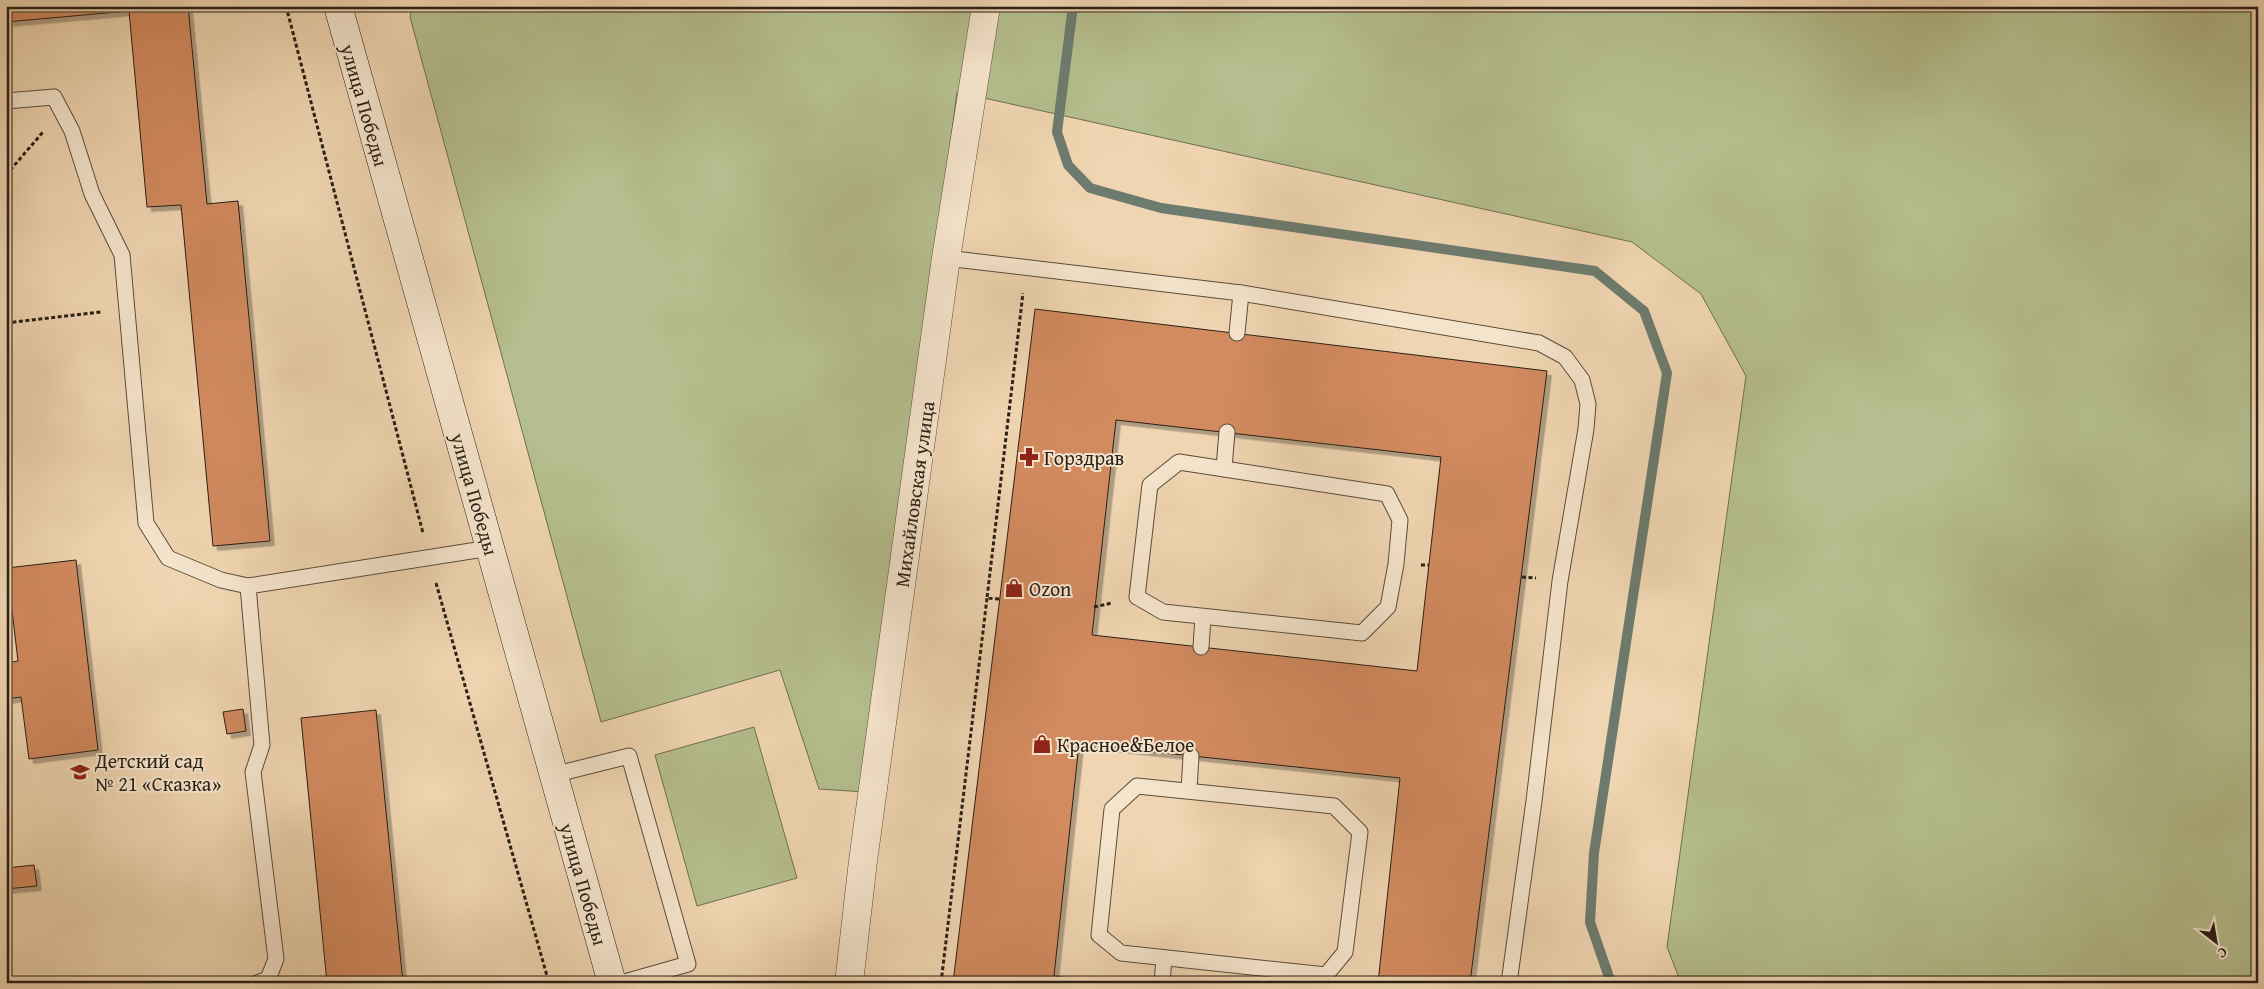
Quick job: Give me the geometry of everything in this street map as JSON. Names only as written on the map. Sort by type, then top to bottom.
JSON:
[{"type":"main road","name":"улица Победы","points":[[338,6],[612,983]]},
{"type":"main road","name":"Михайловская улица","points":[[849,983],[863,861],[946,258],[986,6]]},
{"type":"lane","points":[[6,101],[54,97],[72,131],[92,194],[122,255],[146,524],[168,558],[221,580],[248,586],[490,548]]},
{"type":"lane","points":[[946,258],[1241,293],[1539,343],[1565,357],[1582,380],[1588,404],[1586,429],[1560,581],[1534,801],[1509,983]]},
{"type":"lane","points":[[1237,333],[1241,293]]},
{"type":"lane","points":[[1224,468],[1227,432]]},
{"type":"lane","points":[[1179,462],[1387,494],[1400,520],[1396,564],[1388,608],[1362,632],[1203,617],[1163,612],[1137,597],[1150,485],[1179,462]]},
{"type":"lane","points":[[248,586],[262,745],[253,772],[276,959],[268,979],[257,983]]},
{"type":"lane","points":[[1201,647],[1203,617]]},
{"type":"lane","points":[[554,775],[629,756],[688,964],[621,983]]},
{"type":"lane","points":[[1189,790],[1191,756]]},
{"type":"lane","points":[[1137,786],[1189,790],[1334,806],[1360,832],[1345,952],[1326,975],[1121,952],[1099,935],[1112,809],[1137,786]]},
{"type":"lane","points":[[1162,983],[1164,958]]},
{"type":"path","points":[[286,6],[429,558],[549,983]]},
{"type":"path","points":[[6,175],[62,111]]},
{"type":"path","points":[[941,983],[1023,292],[1032,294]]},
{"type":"path","points":[[6,323],[127,309]]},
{"type":"path","points":[[986,598],[999,599]]},
{"type":"green space","points":[[412,6],[2258,6],[2258,983],[1681,983],[1667,947],[1746,376],[1701,294],[1632,242],[957,92],[865,792],[819,789],[780,670],[601,722],[410,17]]},
{"type":"green space","points":[[754,727],[797,878],[697,906],[655,755]]},
{"type":"building","points":[[6,6],[188,6],[207,204],[238,201],[270,541],[213,546],[181,205],[147,207],[129,11],[6,22]]},
{"type":"building","points":[[1035,309],[1547,371],[1470,983],[1378,983],[1400,778],[1079,744],[1054,976],[1113,983],[953,983]],"holes":[[[1116,420],[1441,457],[1417,671],[1092,635]]]},
{"type":"building","points":[[76,560],[98,750],[29,759],[21,697],[6,699],[6,663],[18,661],[7,568]]},
{"type":"building","points":[[243,709],[246,731],[227,734],[223,712]]},
{"type":"building","points":[[376,710],[403,983],[327,983],[301,718]]},
{"type":"building","points":[[34,865],[37,886],[6,889],[6,868]]},
{"type":"waterway","points":[[1073,6],[1057,132],[1068,165],[1090,188],[1161,208],[1595,271],[1644,311],[1667,373],[1594,853],[1590,922],[1611,983]]},
{"type":"place","name":"Горздрав","points":[[1029,457]]},
{"type":"place","name":"Ozon","points":[[1014,588]]},
{"type":"place","name":"Красное&Белое","points":[[1042,744]]},
{"type":"place","name":"Детский сад № 21 «Сказка»","points":[[80,772]]}]
